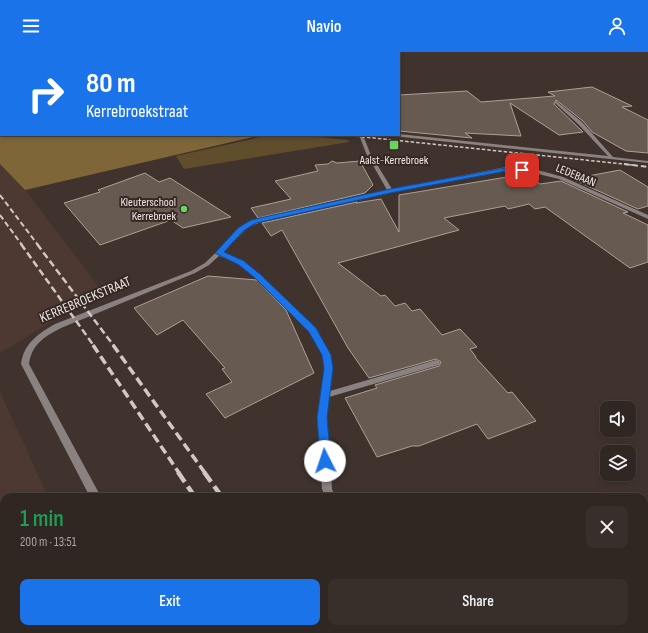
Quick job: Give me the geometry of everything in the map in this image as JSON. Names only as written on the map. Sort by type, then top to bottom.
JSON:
[{"type":"street","points":[[556,102],[580,123],[611,157]]},
{"type":"street","points":[[361,136],[372,159],[390,191]]},
{"type":"street","name":"LEDEBAAN","points":[[400,136],[648,162]]},
{"type":"street","name":"LEDEBAAN","points":[[390,191],[511,168],[534,170],[561,178],[648,217]]},
{"type":"street","name":"KERREBROEKSTRAAT","points":[[94,493],[25,364],[26,355],[32,343],[52,329],[194,272],[207,264],[240,230],[254,222],[390,191]]},
{"type":"street","points":[[219,253],[242,263],[251,270],[312,330],[326,355],[329,368],[322,418],[328,493]]},
{"type":"street","points":[[326,395],[436,363]]},
{"type":"shaded area","points":[[0,136],[257,136],[25,190],[0,164]]},
{"type":"shaded area","points":[[266,136],[306,136],[348,140],[349,142],[184,169],[176,156]]},
{"type":"shaded area","points":[[0,164],[25,190],[102,291],[0,353]]},
{"type":"shaded area","points":[[0,392],[46,493],[0,493]]},
{"type":"building","points":[[592,87],[632,106],[622,107],[648,120],[648,153],[626,151],[592,132],[583,121],[556,100],[554,104],[583,132],[559,135],[510,103],[521,136],[465,133],[472,138],[400,131],[400,95],[467,91],[481,102],[555,96],[548,92]]},
{"type":"building","points":[[332,161],[337,163],[360,161],[373,185],[365,193],[258,218],[251,208],[291,199],[275,181],[318,171],[315,165],[328,164]]},
{"type":"building","points":[[620,170],[648,187],[648,206],[638,209],[572,179]]},
{"type":"building","points":[[145,173],[159,182],[170,178],[231,217],[183,228],[171,220],[100,245],[64,203],[100,192],[98,190]]},
{"type":"building","points":[[525,174],[540,184],[561,181],[628,212],[623,213],[648,225],[648,262],[630,268],[545,207],[535,209],[529,204],[508,209],[505,206],[444,218],[459,230],[338,263],[381,296],[385,295],[395,306],[405,303],[412,311],[420,309],[442,335],[460,329],[477,347],[470,349],[475,357],[508,393],[512,392],[536,421],[488,439],[477,424],[419,446],[412,446],[377,457],[345,398],[377,388],[375,385],[439,366],[441,362],[436,359],[369,378],[348,348],[282,230],[271,236],[262,223],[357,202],[356,203],[381,199],[399,232],[399,195]]},
{"type":"building","points":[[208,276],[257,280],[286,310],[314,373],[225,418],[206,394],[232,382],[222,369],[225,368],[183,320],[157,335],[134,308]]},
{"type":"railway","points":[[355,136],[627,164]]},
{"type":"railway","points":[[627,164],[633,165]]},
{"type":"railway","points":[[627,164],[648,167]]},
{"type":"railway","points":[[0,195],[38,245]]},
{"type":"railway","points":[[0,215],[22,245]]},
{"type":"railway","points":[[21,244],[94,346]]},
{"type":"railway","points":[[37,244],[114,346]]},
{"type":"railway","points":[[93,345],[179,473]]},
{"type":"railway","points":[[113,345],[205,473]]},
{"type":"railway","points":[[178,472],[192,493]]},
{"type":"railway","points":[[204,472],[219,493]]},
{"type":"place","name":"Aalst-Kerrebroek","points":[[394,145]]},
{"type":"place","name":"Kleuterschool Kerrebroek","points":[[184,209]]},
{"type":"route","points":[[325,461],[322,418],[329,368],[326,355],[312,330],[258,276],[242,263],[219,253],[240,230],[254,222],[390,191],[511,168],[522,170]]}]
